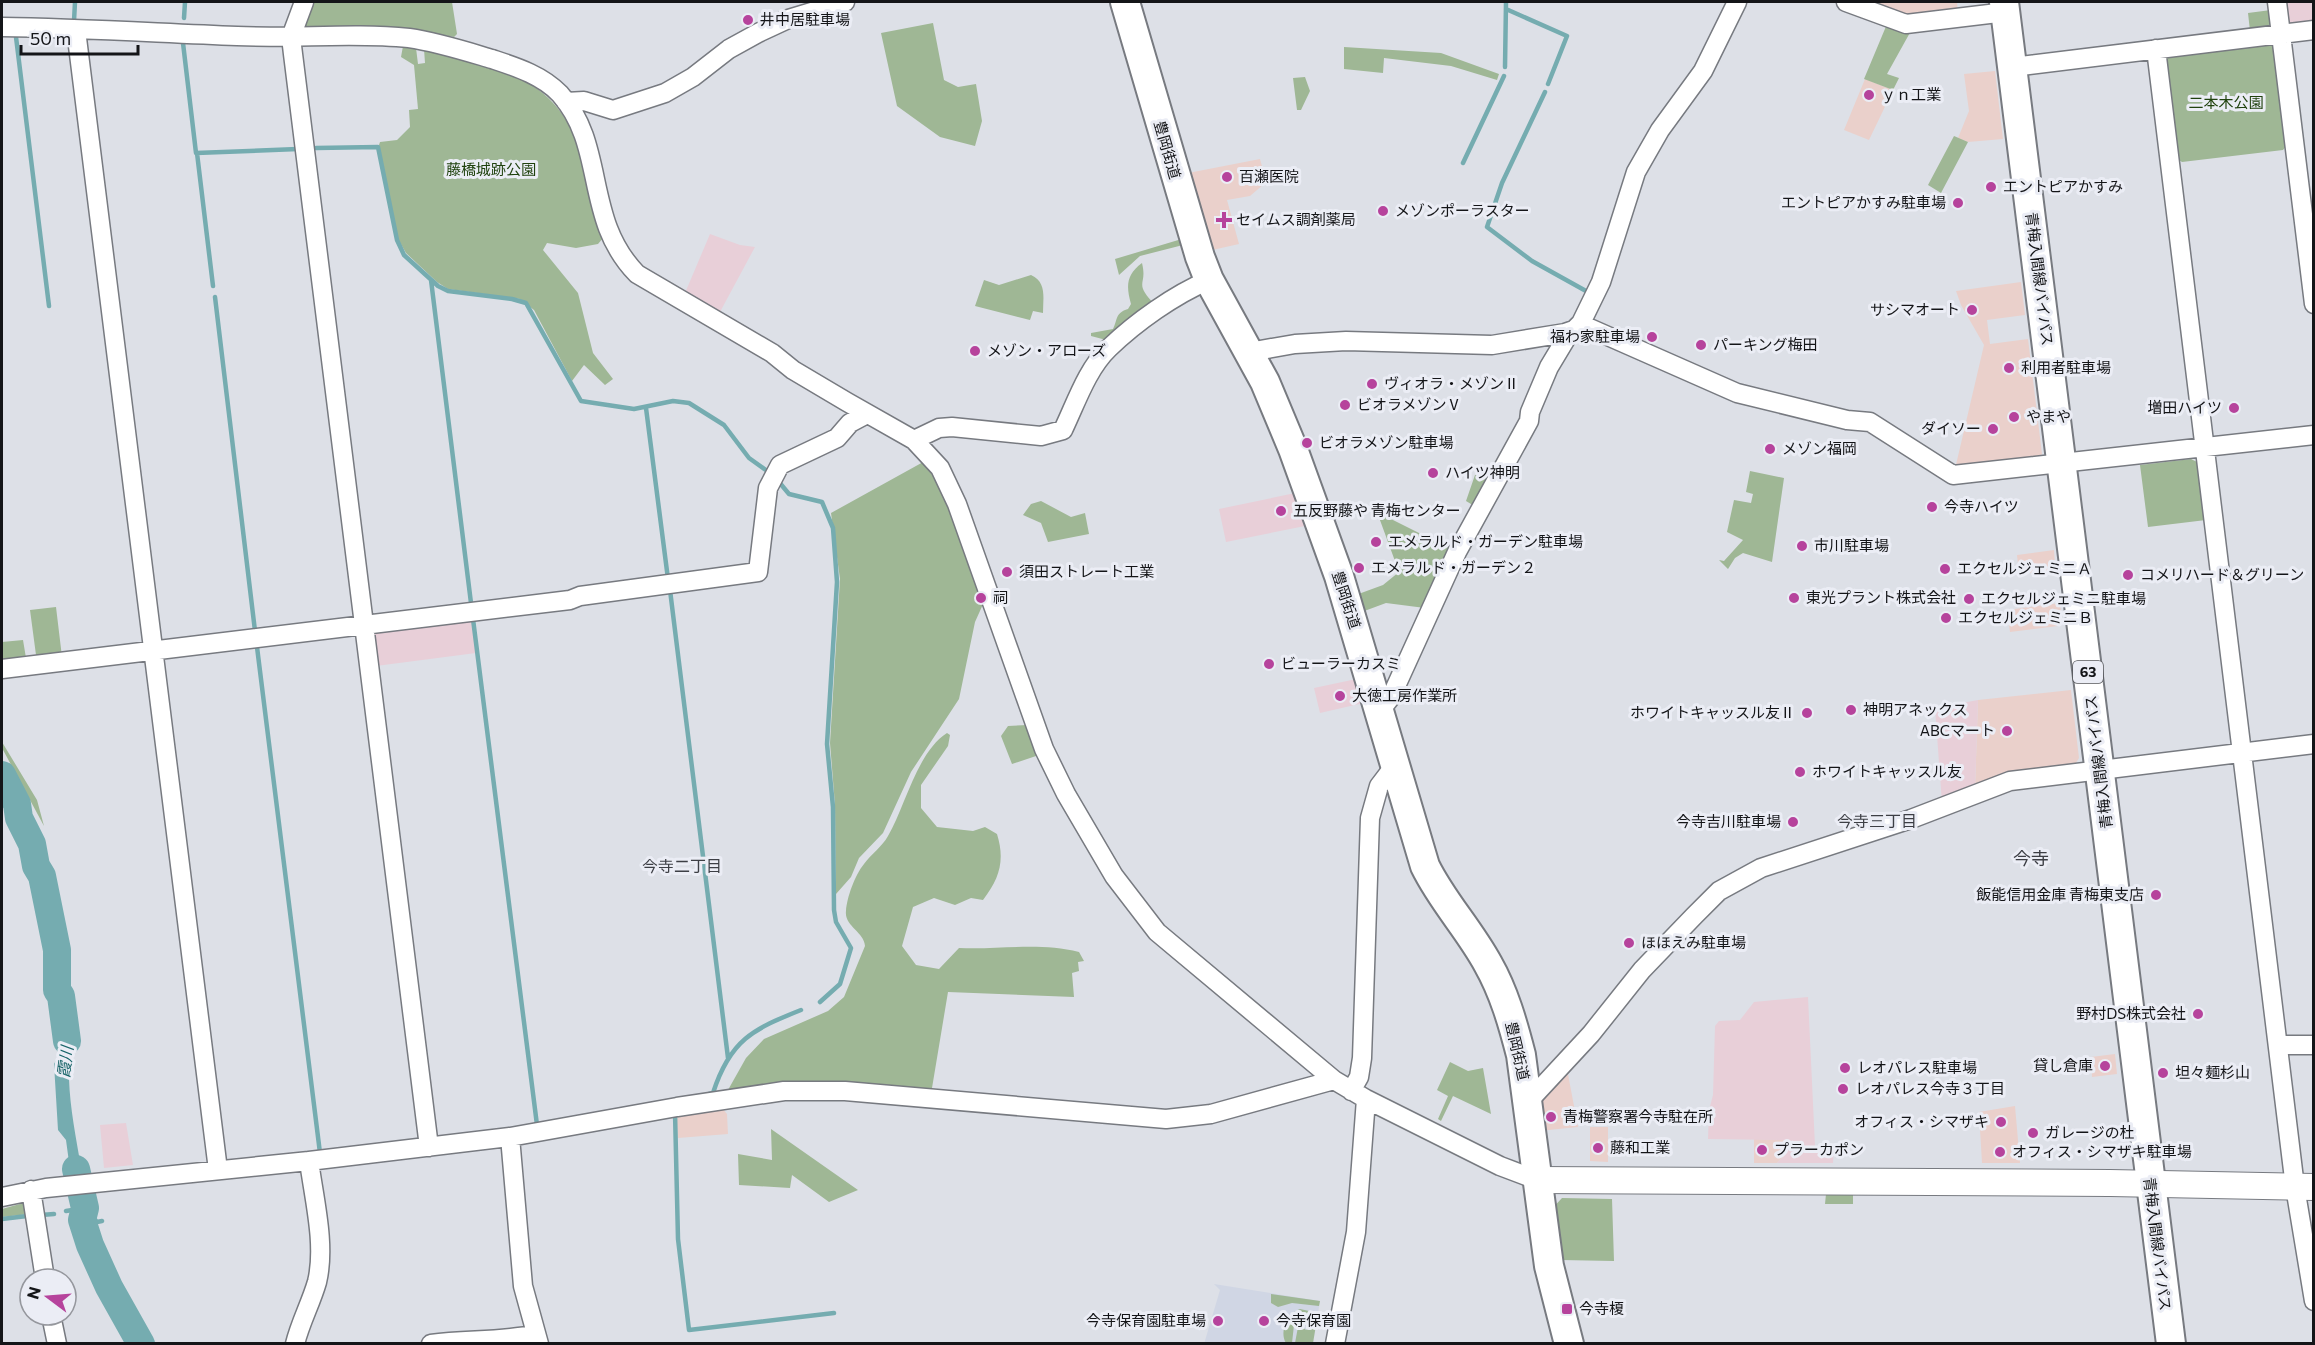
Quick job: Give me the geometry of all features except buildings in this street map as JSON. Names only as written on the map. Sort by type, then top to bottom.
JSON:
[{"type":"main road","name":"豊岡街道","points":[[1125,2],[1178,188],[1209,280],[1270,392],[1339,576],[1429,873],[1449,907],[1480,951],[1501,991],[1521,1055],[1549,1266],[1569,1344]]},
{"type":"main road","name":"青梅入間線バイパス","points":[[2005,7],[2149,1184],[2171,1344]]},
{"type":"street","points":[[304,2],[291,37],[429,1147]]},
{"type":"street","points":[[566,102],[584,101],[614,110],[665,93],[729,49],[760,32],[788,19],[845,2]]},
{"type":"street","points":[[1380,711],[1394,691],[1456,552],[1529,421],[1530,412],[1549,367],[1567,337],[1585,316],[1607,268],[1624,205],[1639,166],[1660,130],[1703,71],[1737,2]]},
{"type":"street","points":[[1846,2],[1906,24],[2005,7]]},
{"type":"street","points":[[2277,2],[2313,304]]},
{"type":"street","points":[[2,27],[291,37],[398,38],[441,44],[524,71],[550,86],[566,102],[585,140],[608,233],[630,267],[646,280],[772,353],[793,370],[914,440],[933,458],[949,485],[1044,749],[1066,794],[1114,876],[1145,920],[1157,932],[1334,1080],[1359,1095],[1500,1166],[1537,1180],[2304,1187]]},
{"type":"street","points":[[76,30],[218,1170]]},
{"type":"street","points":[[2013,67],[2313,30]]},
{"type":"street","points":[[2156,49],[2278,1045],[2304,1187],[2313,1301]]},
{"type":"street","points":[[914,440],[945,427],[1041,436],[1063,429],[1092,372],[1109,348],[1143,320],[1209,280]]},
{"type":"street","points":[[1249,352],[1295,344],[1346,342],[1492,345],[1575,330],[1585,326],[1737,393],[1847,420],[1870,422],[1953,475],[2313,435]]},
{"type":"street","points":[[2,669],[364,626],[758,572],[768,488],[780,465],[837,438],[850,423],[867,414]]},
{"type":"street","points":[[1527,1103],[1591,1034],[1642,970],[1719,891],[1739,878],[1775,861],[1911,819],[2010,781],[2313,744]]},
{"type":"street","points":[[1335,1344],[1356,1232],[1359,1077],[1362,1058],[1370,818],[1379,786],[1395,765]]},
{"type":"street","points":[[2278,1045],[2313,1045]]},
{"type":"street","points":[[2,1197],[31,1190],[510,1137],[678,1107],[796,1090],[892,1095],[1166,1119],[1211,1114],[1334,1080]]},
{"type":"street","points":[[431,1344],[537,1339],[523,1286],[510,1137]]},
{"type":"street","points":[[295,1344],[317,1281],[319,1237],[309,1161]]},
{"type":"street","points":[[31,1190],[43,1267]]},
{"type":"street","points":[[53,1327],[57,1344]]},
{"type":"shaded area","points":[[1862,2],[1957,2],[1958,13],[1918,19]]},
{"type":"shaded area","points":[[2284,2],[2313,2],[2313,22],[2292,24],[2286,20]]},
{"type":"shaded area","points":[[1995,71],[2003,139],[1968,142],[1958,138],[1969,111],[1964,74]]},
{"type":"shaded area","points":[[1865,79],[1893,90],[1869,140],[1844,130]]},
{"type":"shaded area","points":[[1260,159],[1266,181],[1264,184],[1250,196],[1227,200],[1239,244],[1208,251],[1183,174]]},
{"type":"shaded area","points":[[710,234],[740,245],[755,247],[720,312],[685,293]]},
{"type":"shaded area","points":[[2021,282],[2025,315],[1987,320],[1990,344],[2028,339],[2042,454],[2037,459],[1955,469],[1984,345],[1961,305],[1956,291]]},
{"type":"shaded area","points":[[1300,492],[1309,518],[1305,526],[1226,542],[1219,509]]},
{"type":"shaded area","points":[[2054,550],[2055,565],[2051,570],[2019,574],[2017,555]]},
{"type":"shaded area","points":[[2060,603],[2062,620],[2058,626],[2010,632],[2007,610]]},
{"type":"shaded area","points":[[472,618],[476,653],[376,666],[373,637],[377,630]]},
{"type":"shaded area","name":"大徳工房作業所","points":[[1361,678],[1368,702],[1320,713],[1314,688]]},
{"type":"shaded area","points":[[2071,690],[2079,758],[2074,766],[1975,789],[1978,700]]},
{"type":"shaded area","points":[[1978,700],[1975,789],[1942,803],[1935,708]]},
{"type":"shaded area","name":"藤和工業","points":[[1808,997],[1815,1146],[1834,1146],[1833,1163],[1777,1163],[1786,1154],[1786,1140],[1708,1139],[1709,1110],[1713,1095],[1715,1026],[1719,1021],[1740,1020],[1754,1002]]},
{"type":"shaded area","points":[[2115,1054],[2117,1074],[2092,1077],[2091,1057]]},
{"type":"shaded area","points":[[1567,1069],[1578,1127],[1539,1131],[1536,1102]]},
{"type":"shaded area","points":[[2015,1106],[2020,1163],[1982,1163],[1979,1112]]},
{"type":"shaded area","points":[[722,1108],[727,1114],[728,1134],[678,1138],[676,1112]]},
{"type":"shaded area","points":[[126,1123],[133,1165],[104,1168],[100,1125]]},
{"type":"shaded area","points":[[1590,1127],[1608,1127],[1608,1162],[1590,1161]]},
{"type":"shaded area","points":[[1754,1139],[1786,1140],[1786,1154],[1777,1163],[1754,1163]]},
{"type":"shaded area","name":"今寺保育園","points":[[1214,1284],[1320,1301],[1313,1343],[1204,1344],[1220,1290]]},
{"type":"green space","points":[[311,2],[452,2],[457,34],[454,37],[407,28],[304,27]]},
{"type":"green space","points":[[2271,10],[2273,22],[2268,29],[2250,31],[2248,13]]},
{"type":"green space","points":[[933,23],[944,80],[958,87],[976,84],[982,121],[975,146],[940,137],[897,106],[881,33]]},
{"type":"green space","points":[[1887,24],[1912,29],[1887,74],[1899,78],[1893,90],[1864,79]]},
{"type":"green space","name":"二本木公園","points":[[2271,43],[2276,47],[2288,144],[2283,150],[2182,162],[2176,158],[2165,61],[2169,55]]},
{"type":"green space","name":"藤橋城跡公園","points":[[403,46],[416,48],[418,64],[425,63],[424,49],[501,70],[523,79],[542,92],[559,109],[572,131],[583,158],[603,238],[598,244],[576,248],[547,243],[543,250],[578,293],[593,353],[613,379],[605,385],[584,365],[572,381],[534,310],[520,299],[448,289],[437,282],[406,253],[398,239],[379,145],[380,142],[397,140],[410,127],[409,110],[418,109],[414,65],[401,57]]},
{"type":"green space","points":[[1344,47],[1441,53],[1499,74],[1497,80],[1451,66],[1384,58],[1383,73],[1344,69]]},
{"type":"green space","points":[[1305,77],[1310,91],[1301,110],[1297,110],[1293,78]]},
{"type":"green space","points":[[1954,136],[1968,142],[1941,193],[1928,185]]},
{"type":"green space","points":[[1185,238],[1183,245],[1140,256],[1119,275],[1115,259]]},
{"type":"green space","points":[[1142,263],[1143,288],[1156,306],[1110,341],[1091,336],[1091,333],[1113,329],[1119,314],[1128,309],[1131,304],[1128,292],[1130,276]]},
{"type":"green space","points":[[1031,275],[1042,286],[1043,313],[1033,311],[1030,320],[975,306],[984,280],[999,285]]},
{"type":"green space","points":[[2191,459],[2199,463],[2206,520],[2148,527],[2140,465]]},
{"type":"green space","points":[[925,461],[942,487],[984,602],[975,622],[959,699],[911,772],[883,833],[859,858],[851,877],[836,894],[835,805],[830,743],[840,579],[831,513]]},
{"type":"green space","points":[[1750,471],[1784,478],[1772,562],[1743,553],[1735,558],[1728,569],[1719,560],[1724,561],[1743,540],[1727,532],[1734,500],[1751,503],[1753,494],[1746,492]]},
{"type":"green space","points":[[1475,475],[1491,479],[1476,507],[1466,501]]},
{"type":"green space","points":[[1041,501],[1071,517],[1085,513],[1089,534],[1048,542],[1041,523],[1023,515],[1031,504]]},
{"type":"green space","points":[[1377,512],[1451,549],[1425,608],[1386,603],[1359,613],[1353,596],[1383,585],[1399,572]]},
{"type":"green space","points":[[56,607],[62,657],[42,660],[36,655],[30,610]]},
{"type":"green space","points":[[23,640],[26,658],[2,665],[2,642]]},
{"type":"green space","points":[[1028,725],[1039,755],[1012,764],[1001,736],[1008,726]]},
{"type":"green space","points":[[947,733],[950,735],[948,746],[921,785],[921,808],[937,827],[973,831],[985,827],[997,834],[1001,861],[997,876],[983,900],[971,898],[955,905],[934,898],[913,907],[902,946],[916,965],[939,969],[959,948],[1049,947],[1079,952],[1084,961],[1078,962],[1079,971],[1072,973],[1074,997],[948,992],[931,1094],[730,1093],[728,1090],[746,1058],[764,1039],[828,1011],[844,997],[865,946],[864,941],[846,916],[852,886],[867,860],[888,836],[928,753]]},
{"type":"green space","points":[[2,742],[37,800],[44,826],[2,748]]},
{"type":"green space","points":[[1450,1062],[1468,1071],[1483,1068],[1491,1114],[1453,1096],[1441,1121],[1438,1119],[1448,1096],[1437,1090]]},
{"type":"green space","points":[[771,1129],[858,1190],[829,1202],[792,1175],[790,1188],[739,1185],[738,1154],[772,1160]]},
{"type":"green space","points":[[1826,1194],[1853,1194],[1853,1204],[1825,1204]]},
{"type":"green space","points":[[1562,1198],[1612,1199],[1614,1261],[1561,1260],[1549,1212]]},
{"type":"green space","points":[[27,1202],[29,1214],[2,1217],[2,1209]]},
{"type":"green space","points":[[1271,1294],[1320,1301],[1319,1306],[1292,1303],[1278,1307],[1271,1303]]},
{"type":"green space","points":[[1300,1309],[1318,1313],[1313,1343],[1295,1343],[1298,1327],[1301,1326],[1306,1330],[1310,1327],[1309,1321],[1303,1318],[1294,1325],[1292,1343],[1286,1343],[1283,1334],[1286,1323],[1291,1314]]},
{"type":"water","points":[[61,1002],[69,1021],[70,1090],[86,1192],[85,1208],[71,1177],[66,1140],[58,1130],[54,1064],[64,1046],[59,1010]]},
{"type":"waterway","points":[[74,21],[75,2]]},
{"type":"waterway","points":[[184,18],[185,2]]},
{"type":"waterway","points":[[1505,67],[1506,2]]},
{"type":"waterway","points":[[1506,9],[1567,36],[1548,84]]},
{"type":"waterway","points":[[16,37],[49,306]]},
{"type":"waterway","points":[[183,43],[196,153],[298,149]]},
{"type":"waterway","points":[[1463,163],[1504,76]]},
{"type":"waterway","points":[[1545,92],[1502,183],[1487,227],[1532,261],[1586,291]]},
{"type":"waterway","points":[[316,148],[378,147],[397,240],[404,255],[438,286],[448,291],[512,299],[526,303],[581,401],[634,409],[673,401],[689,403],[724,425],[749,458],[770,473]]},
{"type":"waterway","points":[[197,153],[213,286]]},
{"type":"waterway","points":[[431,280],[471,603]]},
{"type":"waterway","points":[[215,297],[255,631]]},
{"type":"waterway","points":[[646,408],[668,579]]},
{"type":"waterway","points":[[779,482],[789,494],[822,502],[833,528],[837,582],[827,744],[833,807],[834,910],[836,922],[851,948],[840,984],[820,1002]]},
{"type":"waterway","points":[[670,590],[728,1058]]},
{"type":"waterway","points":[[473,619],[537,1125]]},
{"type":"waterway","points":[[257,647],[320,1153]]},
{"type":"waterway","name":"霞川","points":[[2,775],[17,804],[19,818],[32,844],[36,866],[42,876],[57,950],[57,990],[61,996],[67,1041]]},
{"type":"waterway","points":[[709,1094],[713,1093],[727,1060],[745,1039],[769,1024],[801,1010]]},
{"type":"waterway","points":[[675,1112],[678,1239],[689,1330],[834,1313]]},
{"type":"waterway","name":"霞川","points":[[76,1169],[85,1208],[82,1220],[90,1245],[109,1287],[141,1344]]},
{"type":"waterway","name":"霞川","points":[[66,1211],[85,1208],[97,1222],[102,1221]]},
{"type":"waterway","points":[[41,1215],[54,1214]]},
{"type":"waterway","points":[[2,1219],[27,1216]]},
{"type":"place","name":"井中居駐車場","points":[[748,20]]},
{"type":"place","name":"ｙｎ工業","points":[[1869,95]]},
{"type":"place","name":"百瀬医院","points":[[1227,177]]},
{"type":"place","name":"エントピアかすみ","points":[[1991,187]]},
{"type":"place","name":"エントピアかすみ駐車場","points":[[1958,203]]},
{"type":"place","name":"メゾンポーラスター","points":[[1383,211]]},
{"type":"place","name":"セイムス調剤薬局","points":[[1224,220]]},
{"type":"place","name":"サシマオート","points":[[1972,310]]},
{"type":"place","name":"福わ家駐車場","points":[[1652,337]]},
{"type":"place","name":"パーキング梅田","points":[[1701,345]]},
{"type":"place","name":"メゾン・アローズ","points":[[975,351]]},
{"type":"place","name":"利用者駐車場","points":[[2009,368]]},
{"type":"place","name":"ヴィオラ・メゾンⅡ","points":[[1372,384]]},
{"type":"place","name":"ビオラメゾンⅤ","points":[[1345,405]]},
{"type":"place","name":"増田ハイツ","points":[[2234,408]]},
{"type":"place","name":"やまや","points":[[2014,417]]},
{"type":"place","name":"ダイソー","points":[[1993,429]]},
{"type":"place","name":"ビオラメゾン駐車場","points":[[1307,443]]},
{"type":"place","name":"メゾン福岡","points":[[1770,449]]},
{"type":"place","name":"ハイツ神明","points":[[1433,473]]},
{"type":"place","name":"今寺ハイツ","points":[[1932,507]]},
{"type":"place","name":"五反野藤や 青梅センター","points":[[1281,511]]},
{"type":"place","name":"エメラルド・ガーデン駐車場","points":[[1376,542]]},
{"type":"place","name":"市川駐車場","points":[[1802,546]]},
{"type":"place","name":"エメラルド・ガーデン２","points":[[1359,568]]},
{"type":"place","name":"エクセルジェミニＡ","points":[[1945,569]]},
{"type":"place","name":"須田ストレート工業","points":[[1007,572]]},
{"type":"place","name":"コメリハード＆グリーン","points":[[2128,575]]},
{"type":"place","name":"祠","points":[[981,598]]},
{"type":"place","name":"東光プラント株式会社","points":[[1794,598]]},
{"type":"place","name":"エクセルジェミニ駐車場","points":[[1969,599]]},
{"type":"place","name":"エクセルジェミニＢ","points":[[1946,618]]},
{"type":"place","name":"ビューラーカスミ","points":[[1269,664]]},
{"type":"place","name":"大徳工房作業所","points":[[1340,696]]},
{"type":"place","name":"神明アネックス","points":[[1851,710]]},
{"type":"place","name":"ホワイトキャッスル友Ⅱ","points":[[1807,713]]},
{"type":"place","name":"ABCマート","points":[[2007,731]]},
{"type":"place","name":"ホワイトキャッスル友","points":[[1800,772]]},
{"type":"place","name":"今寺吉川駐車場","points":[[1793,822]]},
{"type":"place","name":"飯能信用金庫 青梅東支店","points":[[2156,895]]},
{"type":"place","name":"ほほえみ駐車場","points":[[1629,943]]},
{"type":"place","name":"野村DS株式会社","points":[[2198,1014]]},
{"type":"place","name":"貸し倉庫","points":[[2105,1066]]},
{"type":"place","name":"レオパレス駐車場","points":[[1845,1068]]},
{"type":"place","name":"坦々麺杉山","points":[[2163,1073]]},
{"type":"place","name":"レオパレス今寺３丁目","points":[[1843,1089]]},
{"type":"place","name":"青梅警察署今寺駐在所","points":[[1551,1117]]},
{"type":"place","name":"オフィス・シマザキ","points":[[2001,1122]]},
{"type":"place","name":"ガレージの杜","points":[[2033,1133]]},
{"type":"place","name":"藤和工業","points":[[1598,1148]]},
{"type":"place","name":"プラーカポン","points":[[1762,1150]]},
{"type":"place","name":"オフィス・シマザキ駐車場","points":[[2000,1152]]},
{"type":"place","name":"今寺榎","points":[[1567,1309]]},
{"type":"place","name":"今寺保育園駐車場","points":[[1218,1321]]},
{"type":"place","name":"今寺保育園","points":[[1264,1321]]},
{"type":"district","name":"今寺三丁目","points":[[1877,821]]},
{"type":"district","name":"今寺","points":[[2031,859]]},
{"type":"district","name":"今寺二丁目","points":[[682,866]]}]
